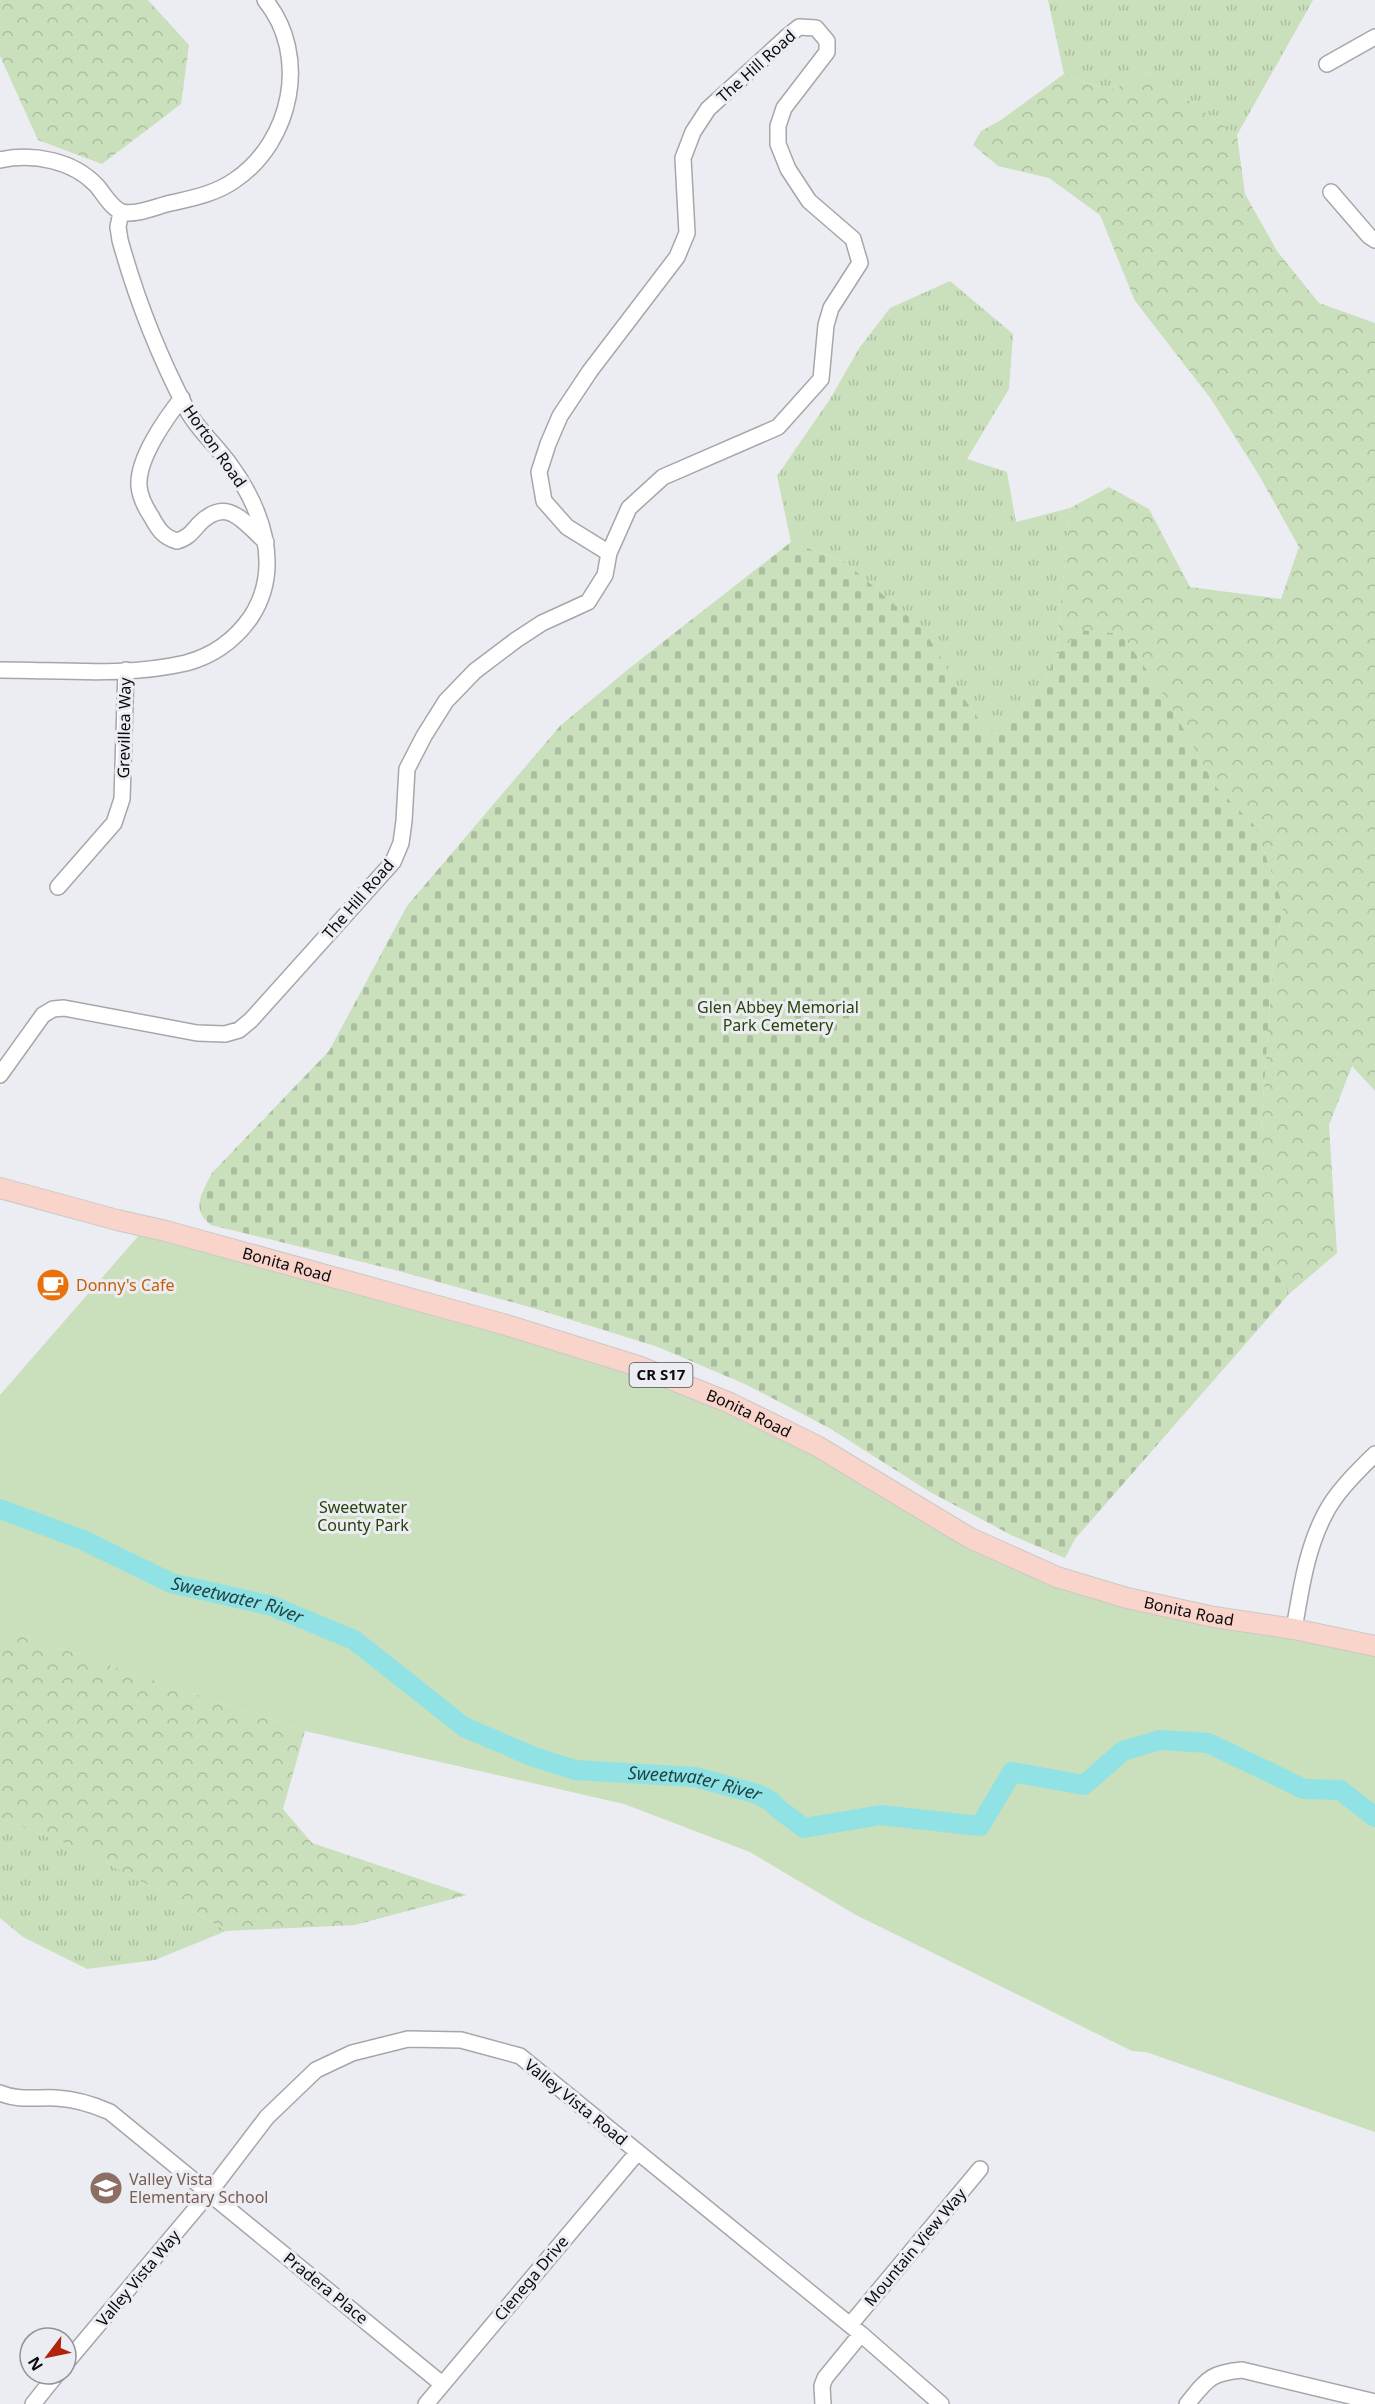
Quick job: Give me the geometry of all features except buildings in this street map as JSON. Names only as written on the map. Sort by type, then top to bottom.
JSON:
[{"type":"main road","name":"Bonita Road","points":[[0,1188],[166,1231],[503,1324],[638,1366],[730,1402],[817,1446],[958,1532],[1058,1577],[1127,1598],[1214,1617],[1294,1629],[1375,1646]]},
{"type":"street","points":[[0,160],[42,158],[65,165],[89,179],[114,207],[122,212],[146,209],[211,193],[244,173],[270,143],[286,106],[290,64],[279,23],[265,0]]},
{"type":"street","name":"The Hill Road","points":[[0,1075],[44,1015],[53,1009],[64,1008],[198,1033],[225,1034],[239,1030],[251,1020],[393,862],[401,843],[407,769],[446,701],[475,671],[516,640],[542,623],[588,602],[605,575],[609,554],[629,508],[663,477],[778,427],[821,379],[826,325],[831,308],[860,263],[854,239],[809,201],[788,170],[778,144],[778,126],[784,108],[827,52],[827,41],[816,28],[799,27],[789,35],[708,109],[693,132],[683,158],[687,233],[677,257],[590,371],[560,416],[548,444],[539,472],[544,501],[567,527],[609,554]]},
{"type":"street","points":[[1327,64],[1375,37]]},
{"type":"street","points":[[1331,192],[1375,240]]},
{"type":"street","name":"Horton Road","points":[[122,212],[118,227],[120,240],[138,303],[193,419],[241,480],[259,518],[266,542],[266,579],[259,602],[246,623],[230,640],[220,648],[196,660],[126,670]]},
{"type":"street","points":[[182,398],[155,437],[141,470],[139,484],[141,497],[151,517],[164,536],[177,541],[191,534],[212,514],[222,510],[232,512],[266,542]]},
{"type":"street","name":"Grevillea Way","points":[[0,670],[126,670],[122,799],[114,823],[58,887]]},
{"type":"street","points":[[1294,1629],[1308,1555],[1326,1512],[1375,1454]]},
{"type":"street","name":"Valley Vista Road","points":[[209,2193],[267,2116],[316,2070],[352,2053],[408,2039],[461,2040],[520,2056],[856,2330],[942,2404]]},
{"type":"street","points":[[0,2093],[35,2100],[53,2098],[85,2101],[110,2112],[209,2193]]},
{"type":"street","name":"Cienega Drive","points":[[426,2404],[638,2153]]},
{"type":"street","name":"Mountain View Way","points":[[823,2404],[822,2386],[825,2378],[856,2330],[980,2169]]},
{"type":"street","name":"Valley Vista Way","points":[[78,2349],[209,2193]]},
{"type":"street","name":"Pradera Place","points":[[209,2193],[442,2384]]},
{"type":"street","points":[[1187,2404],[1208,2378],[1227,2371],[1242,2370],[1375,2402]]},
{"type":"street","points":[[33,2404],[47,2386]]},
{"type":"green space","points":[[0,0],[148,0],[189,45],[181,104],[102,164],[38,140],[0,56]]},
{"type":"green space","points":[[1048,0],[1313,0],[1237,135],[1148,72],[1109,91],[1064,74]]},
{"type":"green space","points":[[1148,72],[1237,135],[1245,194],[1277,251],[1319,303],[1375,323],[1375,1091],[1352,1066],[1329,1125],[1337,1253],[1289,1294],[1261,1248],[1261,1131],[1272,973],[1283,905],[1255,826],[1215,786],[1169,703],[1122,634],[1081,630],[1056,656],[1070,508],[1109,487],[1149,509],[1190,587],[1281,599],[1299,547],[1259,475],[1211,399],[1135,301],[1100,215],[1049,178],[998,166],[973,145],[981,131],[1001,120],[1064,74],[1109,91]]},
{"type":"green space","points":[[950,281],[1013,334],[1009,389],[967,459],[1007,472],[1016,522],[1070,508],[1056,656],[1039,692],[999,726],[988,732],[963,697],[845,562],[791,542],[777,476],[830,399],[860,347],[890,308]]},
{"type":"green space","name":"Glen Abbey Memorial Park Cemetery","points":[[791,542],[845,562],[925,631],[963,697],[988,732],[999,726],[1039,692],[1056,656],[1081,630],[1122,634],[1169,703],[1215,786],[1255,826],[1283,905],[1272,973],[1261,1131],[1261,1248],[1289,1294],[1075,1539],[1065,1558],[1013,1536],[930,1492],[831,1429],[747,1385],[658,1347],[533,1308],[395,1270],[211,1225],[199,1207],[202,1194],[212,1173],[329,1051],[407,906],[560,726],[631,667]]},
{"type":"green space","name":"Sweetwater County Park","points":[[147,1226],[661,1374],[1042,1570],[1375,1646],[1375,2132],[1146,2052],[1132,2051],[856,1915],[750,1852],[624,1804],[305,1731],[0,1628],[0,1395]]},
{"type":"green space","points":[[0,1628],[305,1731],[283,1809],[312,1843],[467,1895],[355,1925],[226,1931],[159,1891],[82,1850],[0,1818]]},
{"type":"green space","points":[[0,1818],[82,1850],[159,1891],[226,1931],[155,1960],[87,1969],[23,1937],[0,1918]]},
{"type":"waterway","name":"Sweetwater River","points":[[0,1509],[83,1540],[171,1583],[272,1606],[354,1640],[464,1727],[534,1757],[575,1770],[695,1777],[757,1794],[771,1801],[804,1828],[881,1815],[980,1826],[1012,1772],[1084,1785],[1123,1751],[1160,1740],[1208,1743],[1304,1789],[1340,1790],[1375,1817]]},
{"type":"place","name":"Donny's Cafe","points":[[53,1285]]},
{"type":"place","name":"Valley Vista Elementary School","points":[[106,2188]]}]
